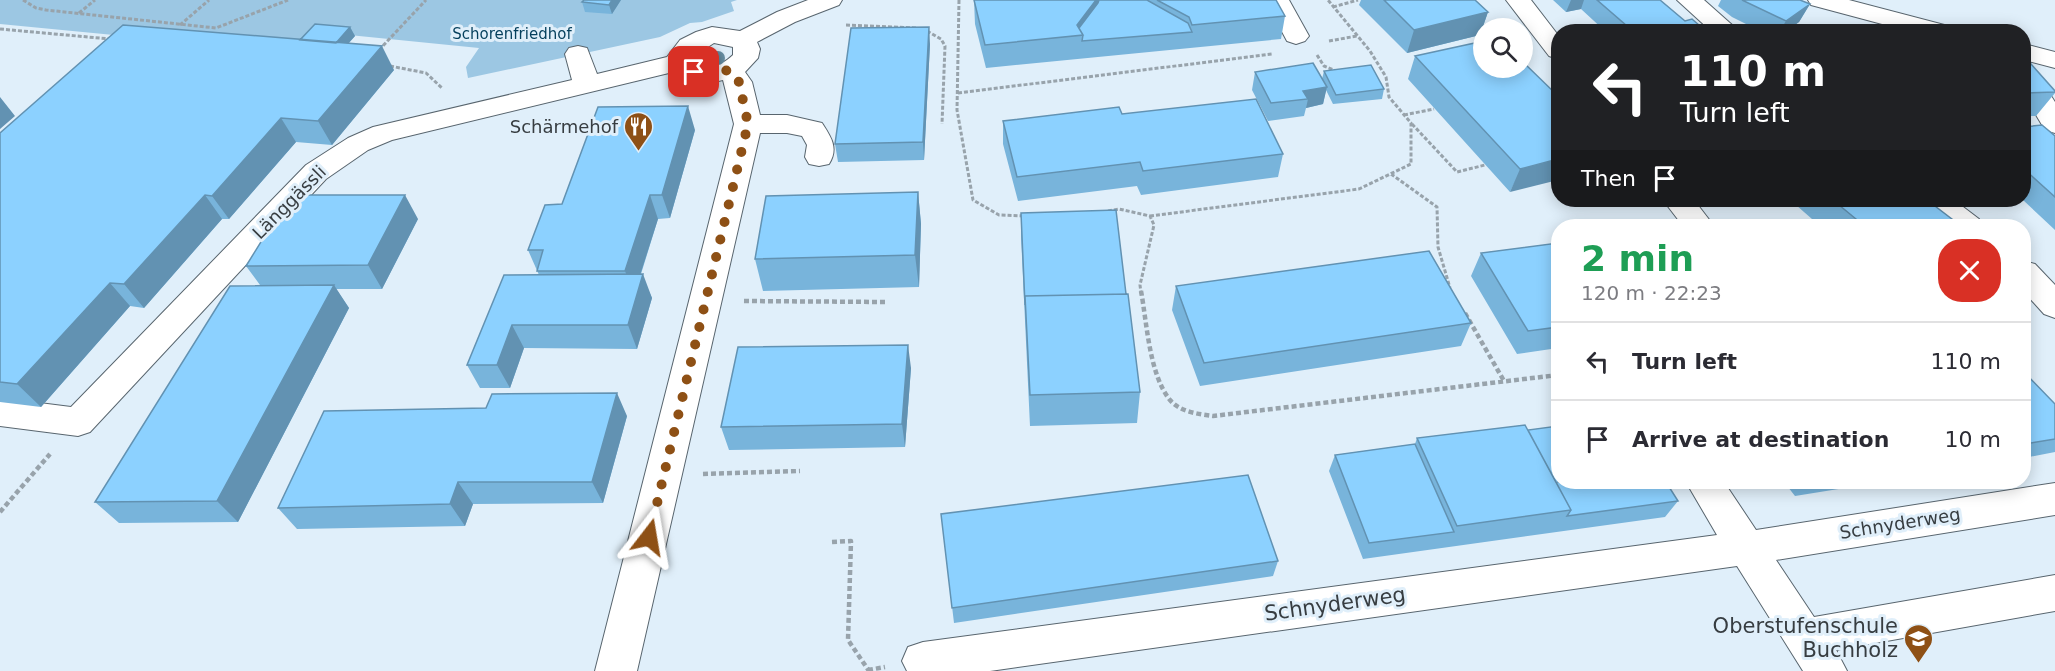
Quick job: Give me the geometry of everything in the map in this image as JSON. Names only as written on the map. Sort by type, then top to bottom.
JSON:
[{"type":"street","points":[[742,40],[804,9],[830,0]]},
{"type":"street","points":[[1277,0],[1304,42]]},
{"type":"street","points":[[1518,0],[1551,42]]},
{"type":"street","points":[[1689,0],[1718,24]]},
{"type":"street","points":[[1820,0],[1912,24]]},
{"type":"street","points":[[724,34],[742,40],[748,52],[739,65],[729,70],[705,74],[686,68],[681,62],[680,55],[684,48],[701,38],[724,34]]},
{"type":"street","points":[[578,54],[587,84]]},
{"type":"street","points":[[2031,54],[2055,60]]},
{"type":"street","name":"Länggässli","points":[[78,422],[316,172],[337,156],[383,133],[681,62]]},
{"type":"street","points":[[616,671],[748,124],[739,82],[729,70]]},
{"type":"street","points":[[2031,86],[2055,124]]},
{"type":"street","points":[[748,124],[787,124],[812,129],[818,135],[821,145],[819,157]]},
{"type":"street","points":[[1684,207],[1693,219]]},
{"type":"street","points":[[1944,207],[1959,219]]},
{"type":"street","points":[[2031,280],[2055,306]]},
{"type":"street","points":[[0,412],[78,422]]},
{"type":"street","points":[[1708,489],[1826,671]]},
{"type":"street","name":"Schnyderweg","points":[[924,661],[1746,548],[2055,499]]},
{"type":"street","points":[[1804,637],[2055,593]]},
{"type":"path","points":[[23,0],[36,8],[216,28],[288,0]]},
{"type":"path","points":[[78,13],[95,0]]},
{"type":"path","points":[[180,25],[209,0]]},
{"type":"path","points":[[374,56],[426,0]]},
{"type":"path","points":[[959,0],[957,110],[973,200],[999,216],[1032,216]]},
{"type":"path","points":[[1328,0],[1380,67],[1386,77],[1389,97],[1457,172],[1485,165]]},
{"type":"path","points":[[1333,7],[1358,0]]},
{"type":"path","points":[[804,9],[836,23],[863,27],[912,27],[940,39],[945,46],[942,124]]},
{"type":"path","points":[[0,29],[118,40]]},
{"type":"path","points":[[1322,44],[1358,36]]},
{"type":"path","points":[[1304,42],[1324,66],[1342,73]]},
{"type":"path","points":[[958,93],[1273,54]]},
{"type":"path","points":[[388,66],[423,70],[435,78],[443,87],[449,116]]},
{"type":"path","points":[[1371,69],[1380,67]]},
{"type":"path","points":[[1404,115],[1434,109]]},
{"type":"path","points":[[1101,212],[1119,209],[1150,216],[1359,189],[1411,164],[1411,123]]},
{"type":"path","points":[[1391,174],[1437,207],[1438,247],[1450,289]]},
{"type":"path","points":[[1150,216],[1154,225],[1140,285],[1157,377],[1171,401],[1191,412],[1213,416],[1551,376]]},
{"type":"path","points":[[704,301],[885,302]]},
{"type":"path","points":[[1462,308],[1504,381]]},
{"type":"path","points":[[0,512],[78,422]]},
{"type":"path","points":[[664,476],[800,471]]},
{"type":"path","points":[[832,542],[850,542],[848,640],[869,671]]},
{"type":"green space","name":"Schorenfriedhof","points":[[0,0],[737,0],[731,2],[734,11],[702,22],[690,23],[660,37],[468,78],[466,67],[479,48],[319,32],[299,53],[0,24]]},
{"type":"building","points":[[584,0],[612,0],[609,5],[582,2]]},
{"type":"building","points":[[974,0],[1096,0],[1077,25],[1083,35],[985,45]]},
{"type":"building","points":[[1099,0],[1147,0],[1188,23],[1192,32],[1082,41],[1083,35],[1079,28]]},
{"type":"building","points":[[1157,0],[1276,0],[1285,16],[1192,25],[1189,17]]},
{"type":"building","points":[[1384,0],[1475,0],[1488,12],[1414,30]]},
{"type":"building","points":[[1597,0],[1660,0],[1685,21],[1692,19],[1698,24],[1625,24]]},
{"type":"building","points":[[1742,0],[1800,0],[1810,4],[1786,21]]},
{"type":"building","points":[[315,24],[350,27],[336,43],[300,40]]},
{"type":"building","points":[[123,25],[382,46],[318,121],[281,118],[212,196],[205,195],[124,284],[110,283],[17,384],[0,382],[0,133]]},
{"type":"building","points":[[929,27],[923,142],[835,144],[851,28]]},
{"type":"building","points":[[1473,43],[1473,78],[1533,78],[1533,72],[1551,89],[1551,161],[1520,169],[1415,56]]},
{"type":"building","points":[[1313,63],[1327,87],[1303,91],[1308,99],[1271,103],[1255,72]]},
{"type":"building","points":[[2031,64],[2055,91],[2031,93]]},
{"type":"building","points":[[1371,65],[1384,89],[1336,95],[1324,71]]},
{"type":"building","points":[[1256,99],[1283,154],[1143,171],[1140,162],[1017,177],[1003,121],[1119,107],[1122,114]]},
{"type":"building","points":[[688,106],[662,195],[650,195],[625,271],[537,271],[543,250],[528,250],[545,205],[562,204],[598,107]]},
{"type":"building","points":[[2042,125],[2055,136],[2055,197],[2031,175],[2031,126]]},
{"type":"building","points":[[918,192],[915,255],[755,259],[766,196]]},
{"type":"building","points":[[290,195],[405,195],[368,265],[246,266]]},
{"type":"building","points":[[1841,207],[1936,207],[1952,219],[1856,219]]},
{"type":"building","points":[[1116,210],[1126,294],[1025,296],[1025,305],[1021,213]]},
{"type":"building","points":[[1551,244],[1551,328],[1528,331],[1481,253]]},
{"type":"building","points":[[1429,251],[1471,323],[1204,363],[1176,286]]},
{"type":"building","points":[[643,274],[628,325],[512,325],[497,365],[467,365],[504,275]]},
{"type":"building","points":[[334,285],[217,501],[95,502],[230,286]]},
{"type":"building","points":[[1128,294],[1140,392],[1030,395],[1025,296]]},
{"type":"building","points":[[908,345],[902,424],[721,427],[738,347]]},
{"type":"building","points":[[2031,379],[2055,404],[2055,439],[2031,443]]},
{"type":"building","points":[[617,393],[592,482],[458,482],[450,504],[278,508],[324,411],[486,408],[492,394]]},
{"type":"building","points":[[1525,425],[1551,473],[1551,489],[1560,489],[1571,510],[1457,526],[1417,438]]},
{"type":"building","points":[[1551,427],[1551,473],[1528,430]]},
{"type":"building","points":[[1415,444],[1454,532],[1369,543],[1335,455]]},
{"type":"building","points":[[1248,475],[1278,561],[952,608],[941,514]]},
{"type":"building","points":[[1560,489],[1670,489],[1678,501],[1567,516],[1571,510]]},
{"type":"place","name":"Schärmehof","points":[[639,152]]},
{"type":"place","name":"Oberstufenschule Buchholz","points":[[1919,664]]},
{"type":"route","points":[[649,537],[748,124],[739,82],[729,70],[717,74],[694,72]]}]
